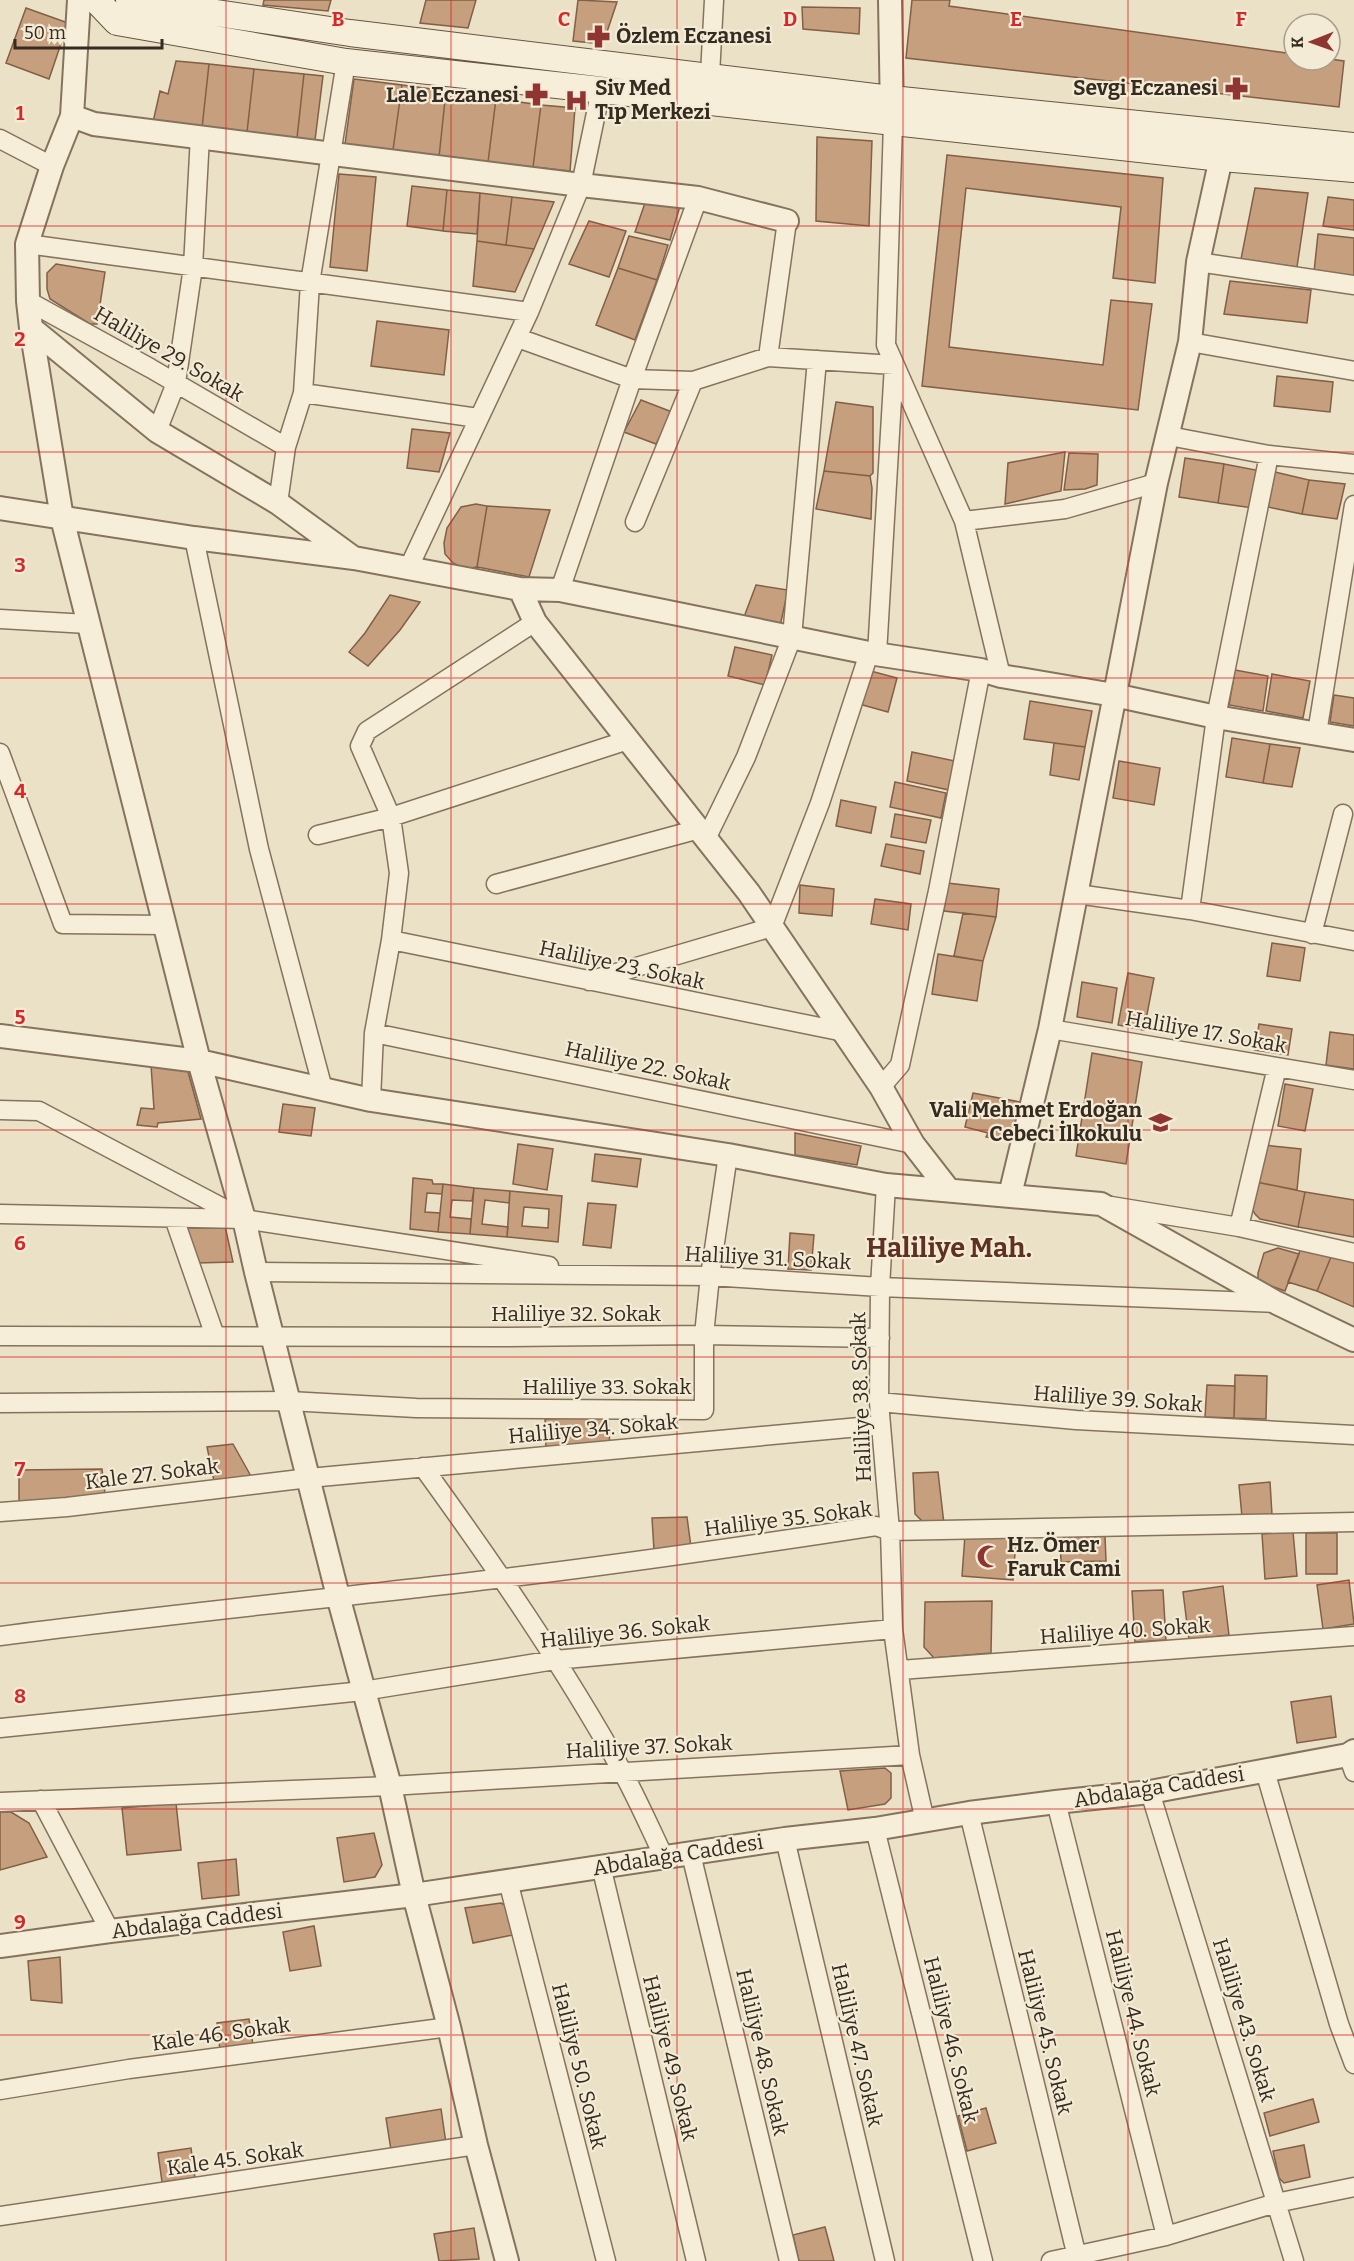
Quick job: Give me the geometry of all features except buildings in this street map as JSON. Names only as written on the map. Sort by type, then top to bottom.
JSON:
[{"type":"main road","points":[[96,0],[117,22],[346,62],[601,89],[1354,146]]},
{"type":"main road","points":[[129,0],[350,33],[710,75],[892,111],[1221,158],[1354,169]]},
{"type":"street","points":[[79,0],[72,116],[52,166],[27,244],[31,328],[62,518],[199,1061],[244,1219],[338,1596],[390,1786],[414,1895],[507,2261]]},
{"type":"street","points":[[710,75],[714,0]]},
{"type":"street","points":[[881,1087],[900,1065],[938,891],[991,673],[964,521],[886,345],[892,111],[890,0]]},
{"type":"street","points":[[278,503],[286,447],[303,393],[310,283],[346,62]]},
{"type":"street","points":[[409,567],[518,338],[581,185],[601,89]]},
{"type":"street","points":[[72,116],[94,124],[698,198],[787,221],[768,357]]},
{"type":"street","points":[[157,431],[176,383],[193,267],[200,136]]},
{"type":"street","points":[[0,140],[52,166]]},
{"type":"street","points":[[1010,1195],[1050,1029],[1156,483],[1190,342],[1198,262],[1221,158]]},
{"type":"street","points":[[560,590],[632,379],[698,198]]},
{"type":"street","points":[[27,244],[529,312]]},
{"type":"street","points":[[1198,262],[1354,285]]},
{"type":"street","name":"Haliliye 29. Sokak","points":[[28,301],[286,447]]},
{"type":"street","points":[[31,328],[157,431],[278,503],[354,558]]},
{"type":"street","points":[[518,338],[632,379],[693,381],[768,357],[894,365]]},
{"type":"street","points":[[1190,342],[1354,371]]},
{"type":"street","points":[[496,884],[702,834],[746,757],[792,637],[817,360]]},
{"type":"street","points":[[772,927],[820,803],[873,653],[894,365]]},
{"type":"street","points":[[635,522],[693,381]]},
{"type":"street","points":[[303,393],[478,418]]},
{"type":"street","points":[[1169,436],[1269,455],[1354,464]]},
{"type":"street","points":[[1190,910],[1216,717],[1269,455]]},
{"type":"street","points":[[964,521],[1065,509],[1156,483]]},
{"type":"street","points":[[1317,734],[1354,505]]},
{"type":"street","points":[[0,508],[194,538],[354,558],[520,589],[560,590],[873,653],[1114,695],[1216,717],[1354,740]]},
{"type":"street","points":[[194,538],[259,849],[323,1089]]},
{"type":"street","points":[[520,589],[535,622],[749,893],[881,1087],[914,1144],[948,1189]]},
{"type":"street","points":[[0,619],[88,624]]},
{"type":"street","points":[[371,1100],[374,1033],[391,940],[399,873],[391,817],[360,746],[367,731],[535,622]]},
{"type":"street","points":[[318,835],[391,817],[628,740]]},
{"type":"street","points":[[1,758],[63,924],[166,925]]},
{"type":"street","points":[[1312,934],[1343,814]]},
{"type":"street","points":[[1077,894],[1190,910],[1354,941]]},
{"type":"street","points":[[589,981],[772,927]]},
{"type":"street","name":"Haliliye 23. Sokak","points":[[391,940],[844,1032]]},
{"type":"street","name":"Haliliye 17. Sokak","points":[[1050,1029],[1354,1080]]},
{"type":"street","name":"Haliliye 22. Sokak","points":[[374,1033],[914,1144]]},
{"type":"street","points":[[0,1036],[199,1061],[371,1100],[728,1155],[886,1185],[1101,1204],[1239,1227],[1354,1253]]},
{"type":"street","points":[[1239,1227],[1277,1067]]},
{"type":"street","points":[[0,1110],[39,1111],[244,1219]]},
{"type":"street","name":"Haliliye 33. Sokak","points":[[0,1403],[289,1401],[416,1408],[704,1410],[704,1335],[710,1276],[728,1155]]},
{"type":"street","name":"Haliliye 38. Sokak","points":[[886,1185],[880,1287],[880,1425],[890,1531],[893,1629],[910,1755],[925,1821]]},
{"type":"street","points":[[1101,1204],[1277,1303],[1354,1340]]},
{"type":"street","points":[[0,1214],[244,1219],[613,1275]]},
{"type":"street","points":[[174,1218],[215,1336]]},
{"type":"street","name":"Haliliye 31. Sokak","points":[[256,1272],[710,1276],[880,1287],[1277,1303]]},
{"type":"street","name":"Haliliye 32. Sokak","points":[[0,1336],[704,1335],[880,1338]]},
{"type":"street","name":"Haliliye 39. Sokak","points":[[879,1402],[1076,1420],[1354,1435]]},
{"type":"street","points":[[704,1410],[705,1441]]},
{"type":"street","name":"Haliliye 34. Sokak","points":[[309,1478],[880,1425]]},
{"type":"street","points":[[423,1467],[503,1578],[555,1660],[622,1771],[664,1857]]},
{"type":"street","name":"Kale 27. Sokak","points":[[0,1512],[67,1507],[309,1478]]},
{"type":"street","name":"Haliliye 35. Sokak","points":[[0,1636],[134,1618],[503,1578],[876,1526],[890,1531],[1354,1522]]},
{"type":"street","name":"Haliliye 36. Sokak","points":[[0,1728],[363,1691],[555,1660],[893,1629]]},
{"type":"street","name":"Haliliye 40. Sokak","points":[[900,1671],[1354,1636]]},
{"type":"street","name":"Haliliye 37. Sokak","points":[[0,1802],[390,1786],[910,1755]]},
{"type":"street","name":"Abdalağa Caddesi","points":[[0,1946],[414,1895],[785,1839],[875,1829],[1056,1802],[1150,1792],[1265,1770],[1352,1759]]},
{"type":"street","points":[[1265,1770],[1339,2024],[1354,2064]]},
{"type":"street","name":"Haliliye 43. Sokak","points":[[1150,1792],[1293,2261]]},
{"type":"street","points":[[40,1800],[110,1931]]},
{"type":"street","name":"Haliliye 44. Sokak","points":[[1056,1802],[1166,2236]]},
{"type":"street","name":"Haliliye 45. Sokak","points":[[969,1814],[1077,2257]]},
{"type":"street","name":"Haliliye 46. Sokak","points":[[875,1829],[983,2261]]},
{"type":"street","name":"Haliliye 47. Sokak","points":[[785,1839],[885,2261]]},
{"type":"street","name":"Haliliye 48. Sokak","points":[[692,1854],[789,2261]]},
{"type":"street","name":"Haliliye 49. Sokak","points":[[601,1866],[696,2261]]},
{"type":"street","name":"Haliliye 50. Sokak","points":[[508,1881],[606,2261]]},
{"type":"street","name":"Kale 46. Sokak","points":[[0,2090],[129,2069],[449,2026]]},
{"type":"street","name":"Kale 45. Sokak","points":[[0,2216],[476,2145]]},
{"type":"street","points":[[1051,2261],[1166,2236],[1276,2203],[1354,2187]]},
{"type":"place","name":"Özlem Eczanesi","points":[[598,36]]},
{"type":"place","name":"Sevgi Eczanesi","points":[[1236,88]]},
{"type":"place","name":"Lale Eczanesi","points":[[537,95]]},
{"type":"place","name":"Siv Med Tıp Merkezi","points":[[577,100]]},
{"type":"place","name":"Vali Mehmet Erdoğan Cebeci İlkokulu","points":[[1160,1122]]},
{"type":"place","name":"Hz. Ömer Faruk Cami","points":[[989,1557]]},
{"type":"district","name":"Haliliye Mah.","points":[[949,1248]]}]
